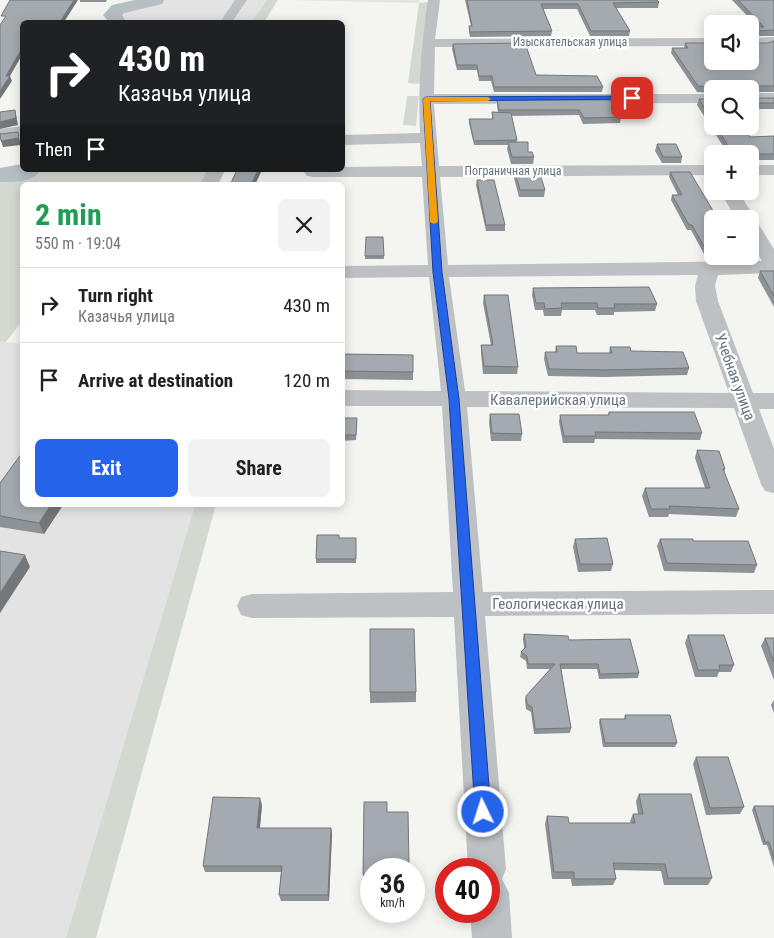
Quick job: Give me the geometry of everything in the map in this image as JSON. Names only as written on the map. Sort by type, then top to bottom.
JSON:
[{"type":"street","points":[[227,20],[241,0]]},
{"type":"street","points":[[434,0],[428,43],[426,99],[428,138],[438,272],[454,399],[486,858]]},
{"type":"street","points":[[759,42],[774,41]]},
{"type":"street","name":"Изыскательская улица","points":[[428,43],[704,42]]},
{"type":"street","points":[[426,99],[704,98]]},
{"type":"street","points":[[759,98],[774,98]]},
{"type":"street","points":[[0,134],[20,131]]},
{"type":"street","points":[[345,140],[428,138]]},
{"type":"street","name":"Пограничная улица","points":[[312,172],[704,170]]},
{"type":"street","points":[[759,170],[774,170]]},
{"type":"street","points":[[345,272],[710,269],[774,266],[759,240]]},
{"type":"street","name":"Учебная улица","points":[[710,269],[705,286],[708,302],[774,484]]},
{"type":"street","name":"Кавалерийская улица","points":[[345,398],[774,401]]},
{"type":"street","name":"Геологическая улица","points":[[252,606],[774,602]]},
{"type":"street","points":[[491,923],[492,938]]},
{"type":"shaded area","points":[[159,0],[267,0],[252,20],[120,20],[116,15],[120,9]]},
{"type":"shaded area","points":[[267,0],[278,0],[265,20],[252,20]]},
{"type":"shaded area","points":[[290,0],[419,0],[419,3]]},
{"type":"shaded area","points":[[429,2],[420,84],[408,83],[419,3]]},
{"type":"shaded area","points":[[407,96],[419,96],[416,126],[403,125]]},
{"type":"shaded area","points":[[30,172],[212,172],[207,182],[20,182],[20,324],[6,342],[0,341],[0,178],[21,176]]},
{"type":"shaded area","points":[[0,341],[20,344],[20,507],[194,507],[66,938],[0,938]]},
{"type":"shaded area","points":[[194,507],[215,507],[96,938],[66,938]]},
{"type":"building","points":[[10,0],[74,0],[61,20],[20,20],[20,52],[6,76],[10,76],[0,91],[0,25],[6,16],[1,16]]},
{"type":"building","points":[[467,0],[657,0],[659,2],[613,3],[630,31],[591,31],[578,4],[541,4],[552,31],[470,32],[469,26],[472,26]]},
{"type":"building","points":[[738,0],[774,0],[774,30],[759,31],[759,27],[764,27],[759,22],[759,15],[752,15]]},
{"type":"building","points":[[774,41],[774,86],[759,86],[759,80],[704,80],[704,86],[698,86],[672,48],[688,48],[685,43],[704,43],[704,70],[759,70],[759,43]]},
{"type":"building","points":[[525,43],[536,75],[597,76],[603,87],[494,87],[492,76],[479,76],[477,65],[457,65],[453,44]]},
{"type":"building","points":[[759,98],[774,98],[774,103],[759,103]]},
{"type":"building","points":[[699,99],[704,99],[704,107]]},
{"type":"building","points":[[497,100],[610,100],[621,117],[584,118],[579,110],[499,110]]},
{"type":"building","points":[[15,110],[16,118],[0,122],[0,112]]},
{"type":"building","points":[[492,112],[511,113],[517,140],[474,141],[469,119],[493,119]]},
{"type":"building","points":[[18,132],[19,138],[1,141],[0,134]]},
{"type":"building","points":[[721,135],[774,136],[774,154],[759,154],[759,145],[728,145]]},
{"type":"building","points":[[508,142],[528,142],[528,152],[532,152],[534,157],[512,157]]},
{"type":"building","points":[[657,144],[676,144],[682,157],[663,157]]},
{"type":"building","points":[[539,171],[545,190],[520,190],[515,172]]},
{"type":"building","points":[[236,172],[257,172],[252,182],[231,182]]},
{"type":"building","points":[[670,172],[690,172],[704,196],[704,200],[707,200],[713,210],[704,210],[704,246],[672,195],[682,195]]},
{"type":"building","points":[[477,180],[494,180],[505,225],[486,225]]},
{"type":"building","points":[[366,237],[383,237],[384,256],[365,256]]},
{"type":"building","points":[[760,271],[774,271],[774,296]]},
{"type":"building","points":[[649,287],[657,304],[614,304],[615,308],[598,308],[597,303],[561,303],[562,308],[545,309],[544,303],[536,303],[533,288]]},
{"type":"building","points":[[484,295],[508,295],[518,367],[484,366],[481,345],[493,345]]},
{"type":"building","points":[[556,346],[576,346],[577,353],[612,353],[610,347],[630,347],[631,351],[683,352],[689,368],[549,369],[545,352],[557,352]]},
{"type":"building","points":[[345,354],[413,355],[413,372],[345,371]]},
{"type":"building","points":[[609,412],[694,412],[702,433],[595,432],[596,436],[564,436],[560,415],[609,415]]},
{"type":"building","points":[[490,414],[519,414],[522,434],[492,433]]},
{"type":"building","points":[[345,418],[357,418],[356,435],[345,435]]},
{"type":"building","points":[[697,450],[719,451],[725,469],[723,469],[739,509],[669,506],[670,509],[651,509],[645,488],[710,488]]},
{"type":"building","points":[[20,456],[20,507],[50,507],[39,523],[0,516],[0,483]]},
{"type":"building","points":[[317,535],[339,535],[339,538],[356,538],[356,559],[316,559]]},
{"type":"building","points":[[607,538],[613,564],[580,564],[575,539]]},
{"type":"building","points":[[660,539],[748,541],[757,565],[667,563]]},
{"type":"building","points":[[0,551],[25,555],[0,593]]},
{"type":"building","points":[[370,629],[414,629],[416,692],[370,692]]},
{"type":"building","points":[[524,634],[568,636],[569,640],[630,639],[639,673],[600,674],[598,664],[560,664],[571,728],[535,729],[532,707],[527,704],[526,696],[555,664],[528,664],[527,656],[521,652],[526,647]]},
{"type":"building","points":[[688,635],[724,635],[734,665],[719,665],[720,670],[698,670]]},
{"type":"building","points":[[765,638],[774,638],[774,662]]},
{"type":"building","points":[[625,715],[670,715],[677,743],[605,743],[600,719],[626,719]]},
{"type":"building","points":[[696,757],[728,757],[744,807],[710,808]]},
{"type":"building","points":[[639,794],[691,794],[712,878],[668,878],[665,864],[613,863],[616,879],[574,879],[574,872],[554,872],[547,816],[568,817],[569,823],[635,823],[633,814],[643,814]]},
{"type":"building","points":[[213,797],[260,798],[257,828],[331,828],[328,895],[279,895],[282,866],[203,866]]},
{"type":"building","points":[[364,802],[387,802],[387,812],[408,812],[409,858],[363,858]]},
{"type":"building","points":[[754,806],[774,806],[774,858],[769,842],[765,842]]},
{"type":"waterway","points":[[116,20],[112,15],[118,9],[156,0]]},
{"type":"waterway","points":[[0,175],[21,174],[25,172]]},
{"type":"slow traffic","points":[[434,222],[426,99],[488,99]]},
{"type":"route","points":[[483,812],[454,399],[438,272],[426,99],[632,98]]}]
